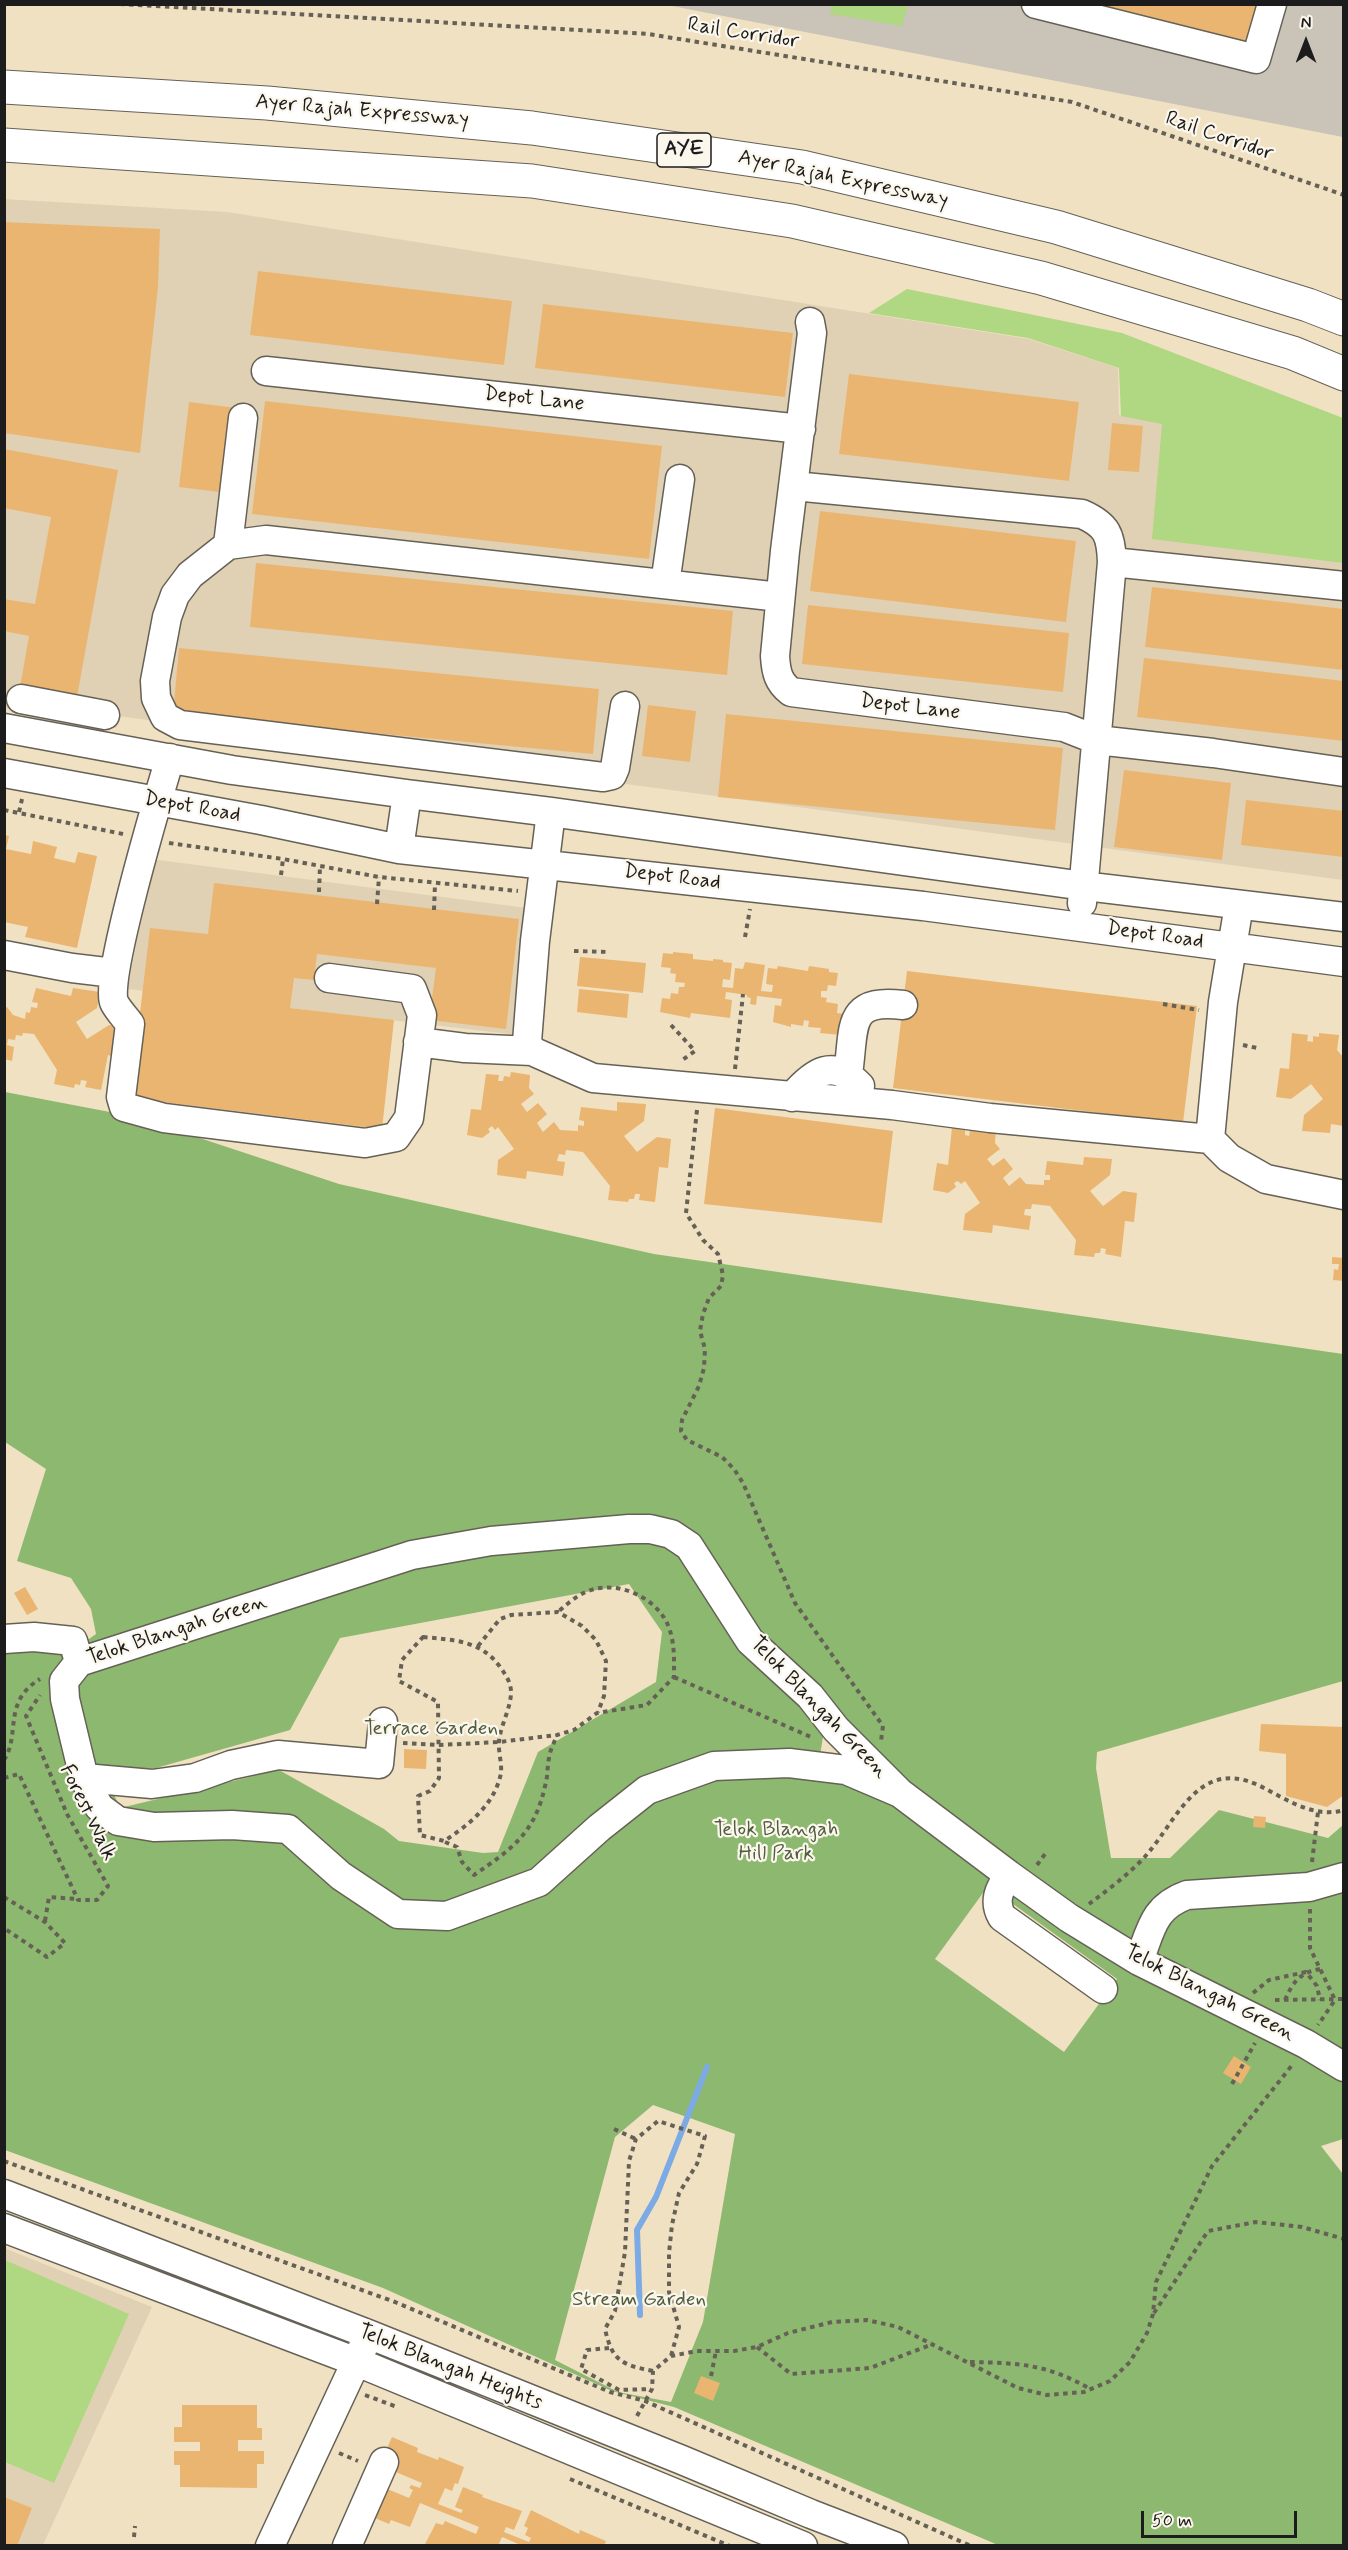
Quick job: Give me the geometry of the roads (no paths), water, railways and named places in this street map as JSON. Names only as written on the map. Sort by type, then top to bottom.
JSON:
[{"type":"highway","name":"Ayer Rajah Expressway","points":[[4,87],[267,103],[532,128],[802,167],[1056,227],[1308,305],[1344,319]]},
{"type":"highway","points":[[4,145],[532,181],[792,221],[1041,278],[1293,354],[1344,374]]},
{"type":"street","points":[[1036,4],[1256,59],[1272,4]]},
{"type":"street","name":"Depot Lane","points":[[810,322],[812,333],[775,656],[776,673],[782,685],[791,692],[1065,727],[1097,740],[1213,753],[1344,772]]},
{"type":"street","name":"Depot Lane","points":[[266,371],[801,429]]},
{"type":"street","points":[[228,545],[243,418]]},
{"type":"street","points":[[665,584],[680,479]]},
{"type":"street","points":[[794,486],[1082,514],[1098,522],[1111,540],[1112,562],[1080,926]]},
{"type":"street","points":[[625,706],[615,768],[608,777],[180,725],[165,717],[156,698],[155,681],[167,617],[175,595],[190,575],[228,545],[266,540],[780,597]]},
{"type":"street","points":[[1112,562],[1344,586]]},
{"type":"street","points":[[9,728],[13,697],[105,715]]},
{"type":"street","name":"Depot Road","points":[[9,728],[232,770],[407,795],[551,812],[1065,881],[1084,886],[1344,917]]},
{"type":"street","points":[[170,758],[114,974],[114,1002],[134,1033],[121,1097],[124,1107],[164,1118],[365,1143],[396,1137],[409,1118],[422,1015],[412,989],[329,978]]},
{"type":"street","name":"Depot Road","points":[[4,773],[399,849],[923,906],[1344,962]]},
{"type":"street","points":[[399,849],[407,795]]},
{"type":"street","points":[[532,1051],[527,1042],[551,812]]},
{"type":"street","points":[[1210,1139],[1223,1002],[1239,905]]},
{"type":"street","points":[[4,955],[114,974]]},
{"type":"street","points":[[848,1074],[857,1017],[863,1008],[882,1002],[903,1005]]},
{"type":"street","points":[[418,1042],[465,1048],[532,1051],[592,1078],[874,1103],[1210,1139],[1229,1158],[1266,1179],[1344,1195]]},
{"type":"street","points":[[792,1096],[805,1080],[818,1071],[833,1070],[848,1074],[874,1103]]},
{"type":"street","name":"Telok Blangah Green","points":[[900,1793],[846,1770],[789,1763],[714,1766],[647,1790],[599,1828],[539,1882],[447,1916],[398,1914],[341,1876],[288,1829],[232,1825],[154,1827],[118,1821],[99,1807],[84,1778],[65,1699],[64,1681],[79,1662],[412,1555],[491,1541],[650,1528],[671,1534],[689,1546],[750,1641],[810,1696],[837,1729],[900,1793],[1069,1918],[1139,1961],[1306,2044],[1344,2067]]},
{"type":"street","points":[[4,1639],[34,1637],[73,1641],[79,1662]]},
{"type":"street","points":[[84,1778],[152,1784],[195,1778],[231,1766],[278,1755],[379,1764],[382,1732]]},
{"type":"street","points":[[1009,1875],[998,1893],[998,1910],[1002,1917],[1103,1989]]},
{"type":"street","points":[[1139,1961],[1155,1918],[1174,1900],[1187,1895],[1310,1887],[1344,1877]]},
{"type":"street","points":[[1046,1949],[1069,1918]]},
{"type":"street","name":"Telok Blangah Heights","points":[[4,2194],[368,2334],[894,2546]]},
{"type":"street","name":"Telok Blangah Heights","points":[[4,2228],[357,2362],[803,2546]]},
{"type":"street","points":[[270,2546],[368,2334]]},
{"type":"street","points":[[347,2546],[371,2461]]},
{"type":"waterway","points":[[640,2315],[637,2230],[656,2197],[707,2067]]},
{"type":"park label","name":"Terrace Garden","points":[[431,1730]]},
{"type":"park label","name":"Telok Blangah Hill Park","points":[[776,1843]]},
{"type":"park label","name":"Stream Garden","points":[[639,2301]]}]
